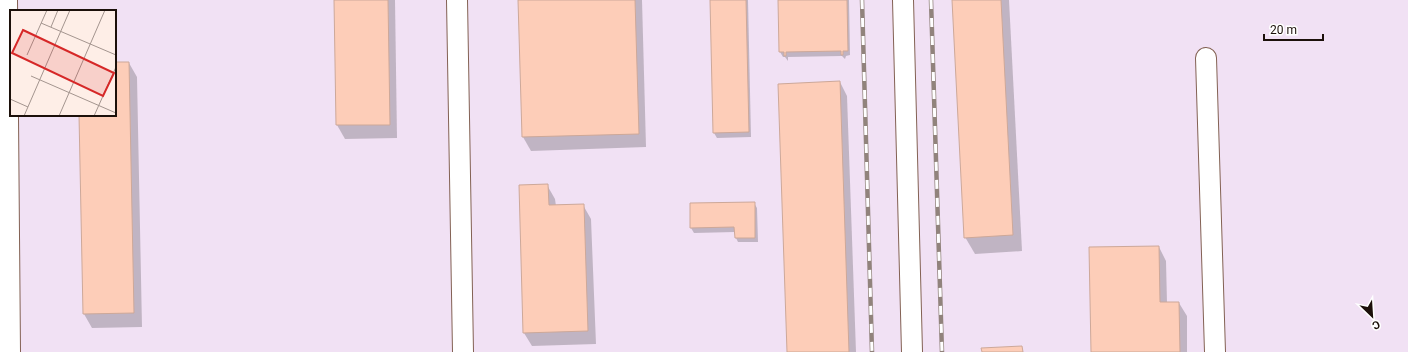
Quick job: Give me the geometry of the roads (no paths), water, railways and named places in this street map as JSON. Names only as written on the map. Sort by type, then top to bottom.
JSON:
[{"type":"lane","points":[[7,0],[10,352]]},
{"type":"lane","points":[[457,0],[463,352]]},
{"type":"lane","points":[[903,0],[912,352]]},
{"type":"lane","points":[[1206,58],[1215,352]]},
{"type":"railway","points":[[862,0],[872,352]]},
{"type":"railway","points":[[931,0],[942,352]]}]
